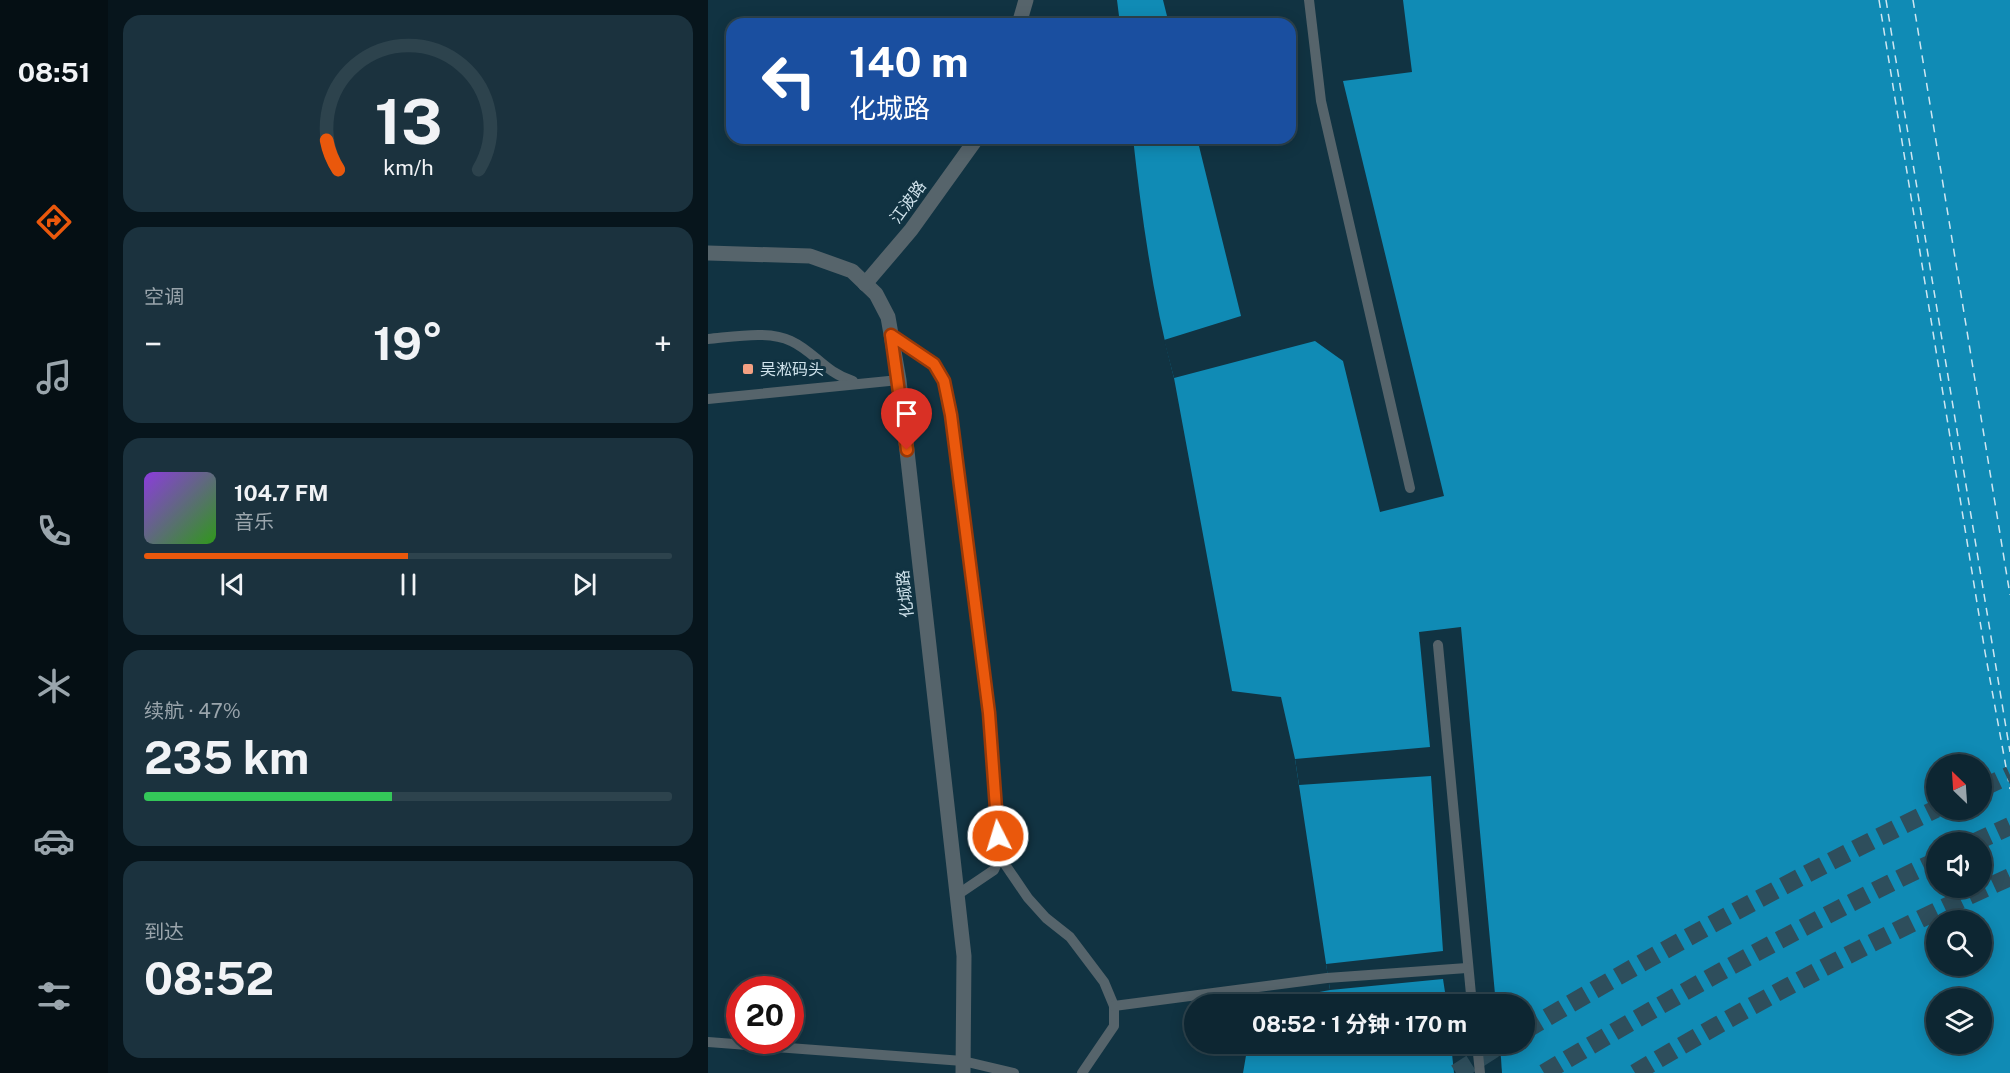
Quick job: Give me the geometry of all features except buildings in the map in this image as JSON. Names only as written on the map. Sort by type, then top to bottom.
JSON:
[{"type":"street","points":[[1021,18],[1026,0]]},
{"type":"street","name":"江波路","points":[[865,284],[910,230],[973,144]]},
{"type":"street","name":"化城路","points":[[708,253],[810,256],[852,272],[876,294],[888,317],[899,380],[964,956],[963,1067]]},
{"type":"lane","points":[[1309,0],[1321,101],[1410,488]]},
{"type":"lane","points":[[891,335],[934,364],[944,381],[951,415],[989,713],[1000,857],[994,870],[957,895]]},
{"type":"lane","points":[[708,339],[777,336],[792,341],[839,377],[859,383]]},
{"type":"lane","points":[[708,399],[899,380]]},
{"type":"lane","points":[[1438,645],[1471,994]]},
{"type":"lane","points":[[1000,857],[1028,898],[1046,918],[1070,937],[1104,982],[1114,1006],[1114,1026],[1082,1073]]},
{"type":"lane","points":[[1114,1006],[1327,978],[1467,968]]},
{"type":"lane","points":[[708,1042],[1014,1073]]},
{"type":"lane","points":[[1478,1054],[1480,1073]]},
{"type":"water","points":[[1117,0],[2010,0],[2010,1073],[1243,1073],[1246,1054],[1535,1054],[1535,994],[1309,994],[1330,990],[1295,759],[1281,697],[1232,691],[1174,378],[1154,289],[1134,144],[1296,144],[1296,18],[1119,18]]},
{"type":"pier","points":[[1163,0],[1403,0],[1412,72],[1343,81],[1444,496],[1380,512],[1343,361],[1315,341],[1174,378],[1164,340],[1241,316],[1198,144],[1296,144],[1296,18],[1168,18]]},
{"type":"pier","points":[[1461,627],[1495,994],[1445,994],[1443,979],[1330,990],[1326,964],[1443,951],[1431,776],[1299,785],[1295,759],[1430,747],[1419,632]]},
{"type":"pier","points":[[1452,1054],[1501,1054],[1502,1073],[1454,1073]]},
{"type":"ferry route","points":[[1879,0],[1985,652],[2010,789]]},
{"type":"ferry route","points":[[1886,0],[2010,752]]},
{"type":"ferry route","points":[[1913,0],[2010,595]]},
{"type":"tunnel","points":[[1992,783],[2010,775]]},
{"type":"tunnel","points":[[1535,1025],[1728,916],[1926,814]]},
{"type":"tunnel","points":[[1992,834],[2010,826]]},
{"type":"tunnel","points":[[1544,1073],[1738,963],[1836,910],[1926,866]]},
{"type":"tunnel","points":[[1635,1073],[1820,970],[2010,877]]},
{"type":"tunnel","points":[[1456,1073],[1486,1054]]},
{"type":"place","name":"吴淞码头","points":[[748,369]]},
{"type":"route","points":[[907,450],[891,335],[934,364],[944,381],[951,415],[989,713],[998,836]]}]
